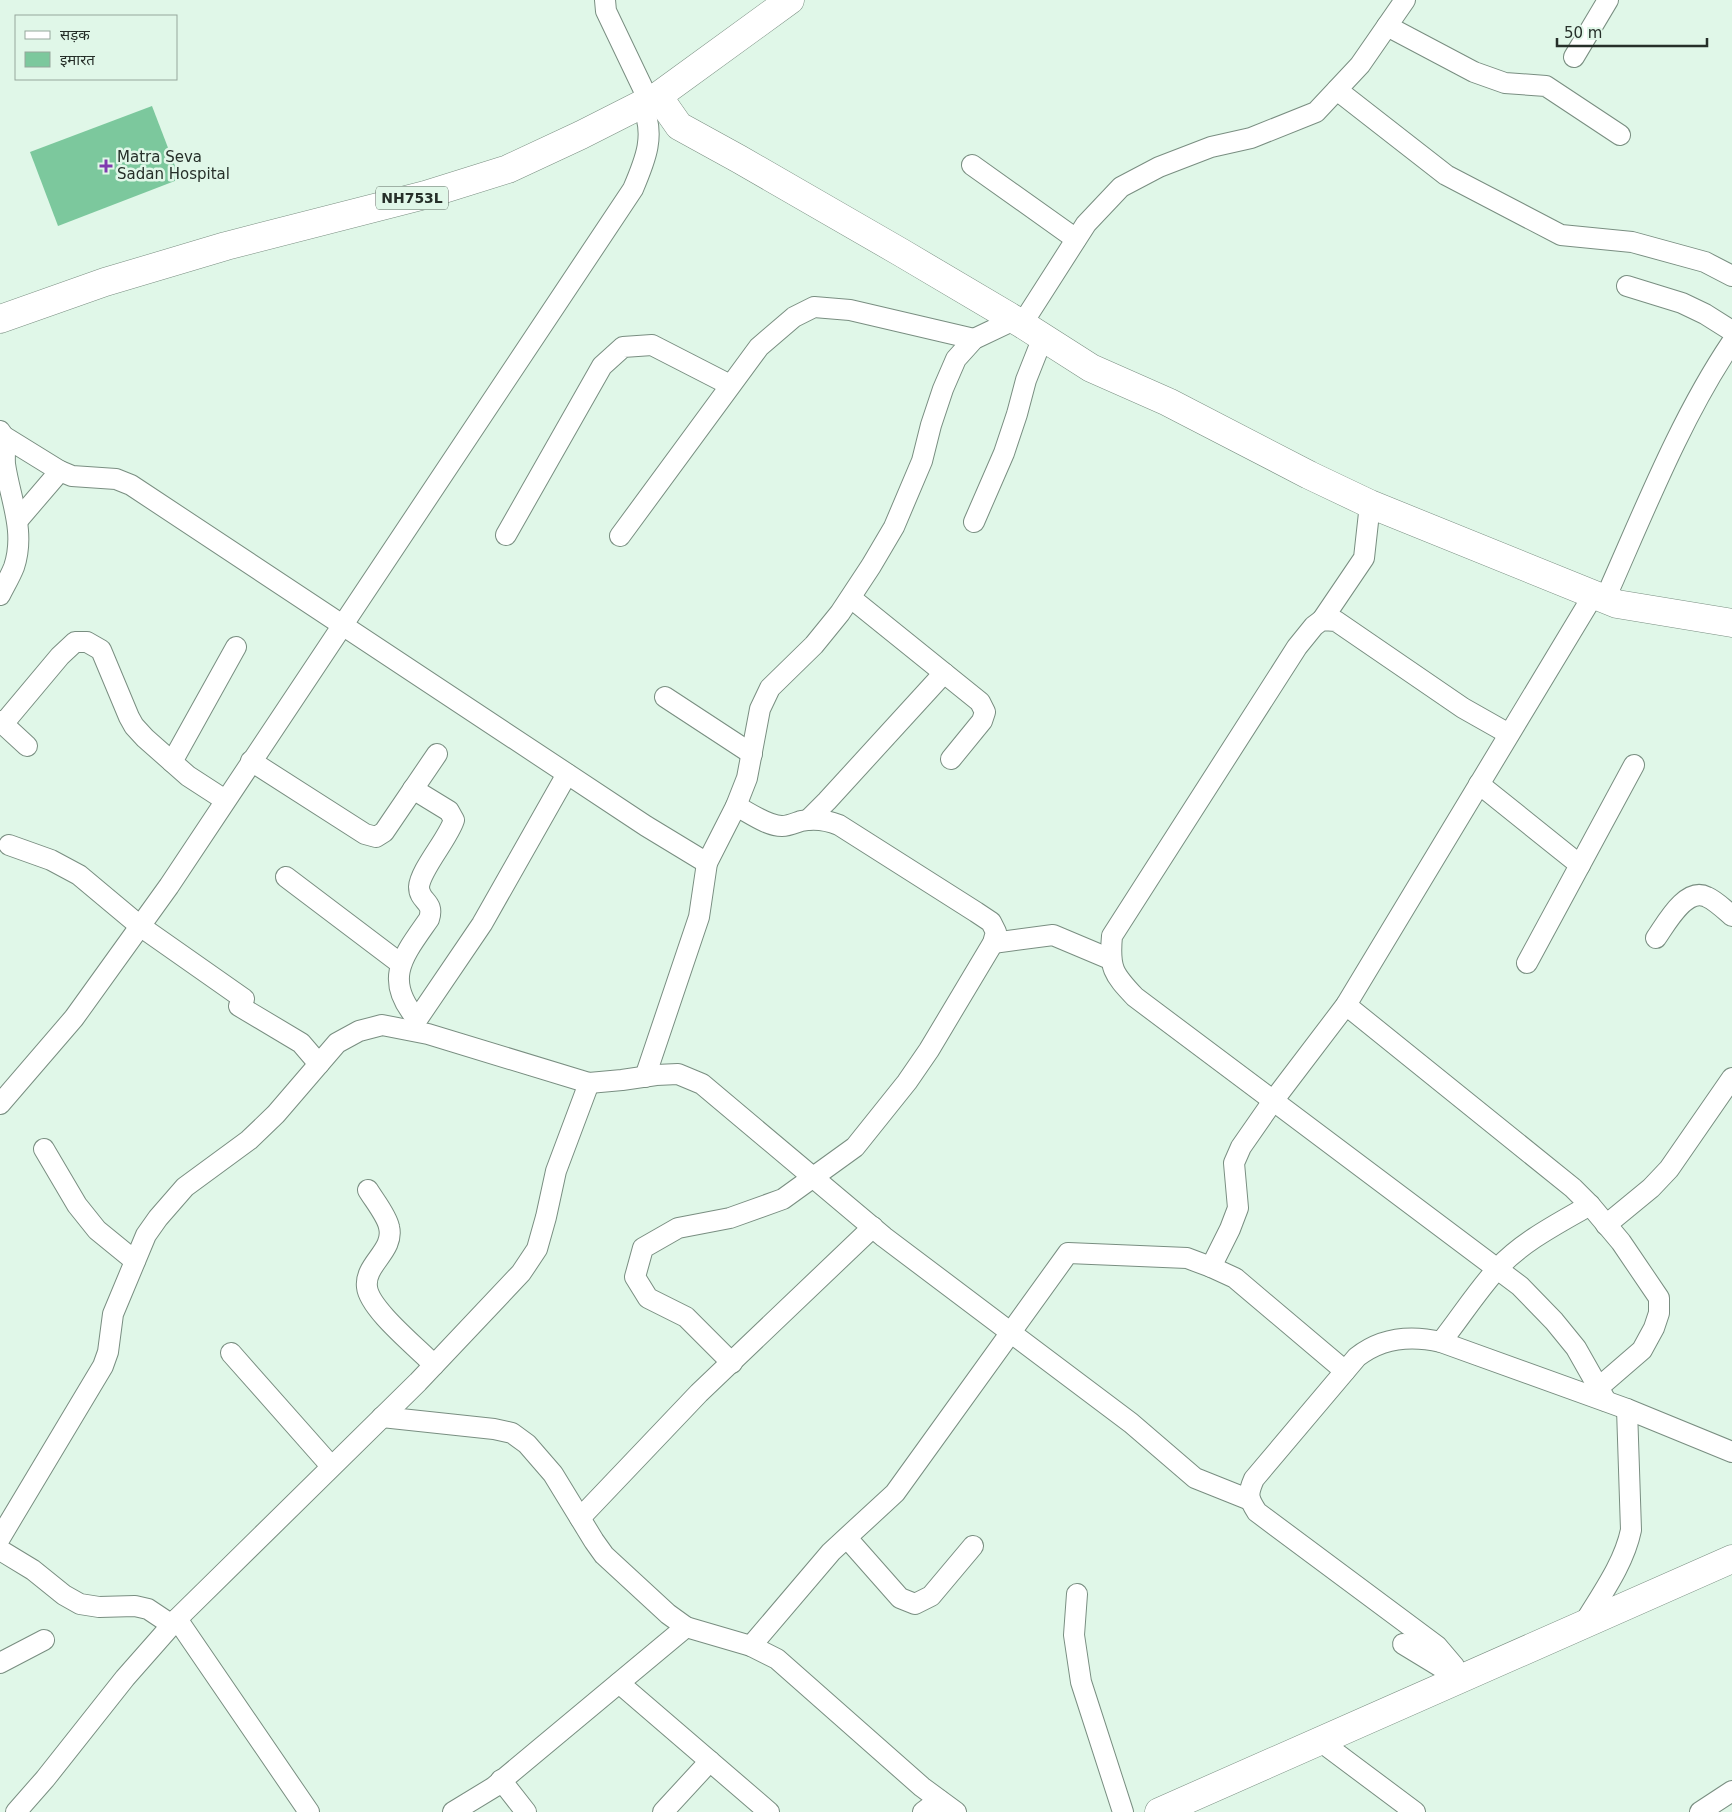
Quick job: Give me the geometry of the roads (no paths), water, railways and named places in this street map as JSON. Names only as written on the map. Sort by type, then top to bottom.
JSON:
[{"type":"main road","name":"NH753L","points":[[0,319],[105,282],[226,246],[425,195],[508,169],[581,135],[649,100],[790,0]]},
{"type":"main road","points":[[649,100],[679,126],[747,163],[1026,327],[1091,368],[1168,402],[1370,504],[1617,604],[1732,623]]},
{"type":"main road","points":[[1159,1812],[1732,1559]]},
{"type":"street","points":[[0,1104],[9,1082],[74,1018],[169,886],[633,189],[648,153],[649,133],[647,114],[649,100],[606,11],[605,0]]},
{"type":"street","points":[[974,522],[1004,453],[1017,414],[1026,380],[1026,327],[1086,224],[1121,187],[1159,167],[1211,147],[1251,138],[1316,112],[1360,65],[1405,0]]},
{"type":"street","points":[[1574,57],[1608,0]]},
{"type":"street","points":[[1387,26],[1489,78],[1505,83],[1546,86],[1620,135]]},
{"type":"street","points":[[1337,90],[1446,175],[1561,235],[1632,242],[1705,262],[1732,276]]},
{"type":"street","points":[[972,165],[1076,239]]},
{"type":"street","points":[[1627,286],[1682,303],[1705,314],[1732,331]]},
{"type":"street","points":[[620,536],[759,347],[794,316],[814,307],[850,310],[974,339],[1026,327]]},
{"type":"street","points":[[645,1077],[700,917],[707,863],[736,806],[747,778],[760,709],[770,688],[814,645],[840,614],[894,527],[922,461],[943,389],[956,359],[974,339]]},
{"type":"street","points":[[1211,1266],[1230,1229],[1238,1208],[1234,1163],[1241,1147],[1273,1101],[1346,1005],[1509,734],[1600,597],[1692,411],[1732,342]]},
{"type":"street","points":[[506,535],[602,366],[624,347],[652,345],[730,385]]},
{"type":"street","points":[[0,595],[14,565],[19,540],[18,520],[3,466],[2,434]]},
{"type":"street","points":[[2,434],[72,476],[116,479],[132,484],[567,774],[646,826],[707,863]]},
{"type":"street","points":[[18,520],[60,470]]},
{"type":"street","points":[[1370,504],[1364,558],[1322,620],[1314,626],[1297,647],[1112,936],[1110,959],[1117,979],[1135,997],[1520,1286],[1554,1321],[1576,1348],[1602,1394]]},
{"type":"street","points":[[851,598],[980,702],[984,712],[982,721],[951,759]]},
{"type":"street","points":[[1322,620],[1336,621],[1464,708],[1509,734]]},
{"type":"street","points":[[27,746],[2,722],[60,656],[75,642],[87,642],[100,650],[134,726],[188,776],[225,800]]},
{"type":"street","points":[[172,762],[236,647]]},
{"type":"street","points":[[808,820],[944,673]]},
{"type":"street","points":[[665,697],[752,754]]},
{"type":"street","points":[[252,761],[365,834],[376,837],[384,832],[437,754]]},
{"type":"street","points":[[1527,963],[1634,765]]},
{"type":"street","points":[[413,1025],[482,924],[567,774]]},
{"type":"street","points":[[1479,784],[1580,864]]},
{"type":"street","points":[[413,789],[449,811],[454,820],[451,830],[422,877],[419,887],[422,898],[430,904],[431,911],[429,919],[401,964],[398,978],[413,1025]]},
{"type":"street","points":[[732,1362],[686,1317],[648,1298],[635,1278],[643,1248],[678,1228],[730,1218],[783,1199],[855,1147],[907,1082],[929,1050],[993,943],[996,932],[991,922],[840,825],[828,820],[808,820],[781,826],[770,824],[736,806]]},
{"type":"street","points":[[9,845],[51,860],[79,875],[140,926],[241,1003],[300,1043],[319,1064]]},
{"type":"street","points":[[286,877],[401,964]]},
{"type":"street","points":[[1656,938],[1684,900],[1693,895],[1705,896],[1732,916]]},
{"type":"street","points":[[993,943],[1053,936],[1110,959]]},
{"type":"street","points":[[1346,1005],[1573,1188],[1590,1204],[1621,1242],[1659,1298],[1659,1314],[1642,1350],[1602,1394]]},
{"type":"street","points":[[0,1538],[102,1366],[108,1352],[113,1314],[146,1235],[185,1187],[249,1140],[276,1114],[336,1044],[359,1031],[382,1025],[413,1025],[428,1034],[589,1082],[678,1074],[702,1084],[873,1228],[1131,1423],[1195,1478],[1250,1500]]},
{"type":"street","points":[[1606,1225],[1651,1188],[1669,1168],[1732,1078]]},
{"type":"street","points":[[16,1812],[45,1779],[125,1678],[174,1622],[434,1365],[521,1273],[537,1249],[556,1170],[589,1082]]},
{"type":"street","points":[[44,1149],[77,1205],[97,1230],[135,1261]]},
{"type":"street","points":[[368,1190],[389,1226],[390,1237],[387,1247],[367,1276],[366,1287],[372,1303],[434,1365]]},
{"type":"street","points":[[1441,1342],[1497,1269],[1525,1245],[1590,1204]]},
{"type":"street","points":[[580,1518],[700,1393],[873,1228]]},
{"type":"street","points":[[751,1646],[831,1552],[895,1493],[1068,1253],[1187,1258],[1211,1266],[1235,1278],[1345,1371]]},
{"type":"street","points":[[1460,1679],[1454,1666],[1437,1646],[1257,1512],[1250,1500],[1249,1491],[1254,1479],[1357,1357],[1376,1346],[1402,1338],[1422,1338],[1441,1342],[1602,1394],[1627,1409],[1732,1452]]},
{"type":"street","points":[[231,1353],[331,1466]]},
{"type":"street","points":[[1583,1625],[1617,1568],[1628,1545],[1631,1530],[1627,1409]]},
{"type":"street","points":[[382,1417],[494,1430],[512,1434],[527,1444],[553,1474],[604,1555],[668,1614],[686,1627],[751,1646],[776,1659],[939,1800],[956,1812]]},
{"type":"street","points":[[847,1538],[900,1598],[915,1604],[932,1596],[973,1546]]},
{"type":"street","points":[[0,1550],[33,1570],[64,1595],[80,1604],[99,1607],[136,1606],[148,1609],[174,1622],[308,1812]]},
{"type":"street","points":[[1077,1594],[1074,1635],[1081,1682],[1123,1812]]},
{"type":"street","points":[[453,1812],[501,1780],[686,1627]]},
{"type":"street","points":[[0,1663],[44,1640]]},
{"type":"street","points":[[1403,1644],[1460,1679]]},
{"type":"street","points":[[619,1683],[770,1812]]},
{"type":"street","points":[[1320,1741],[1415,1812]]},
{"type":"street","points":[[663,1812],[710,1762]]},
{"type":"street","points":[[501,1780],[526,1812]]},
{"type":"street","points":[[1700,1812],[1732,1791]]},
{"type":"street","points":[[922,1812],[939,1800]]},
{"type":"place","name":"Matra Seva Sadan Hospital","points":[[106,166]]}]
